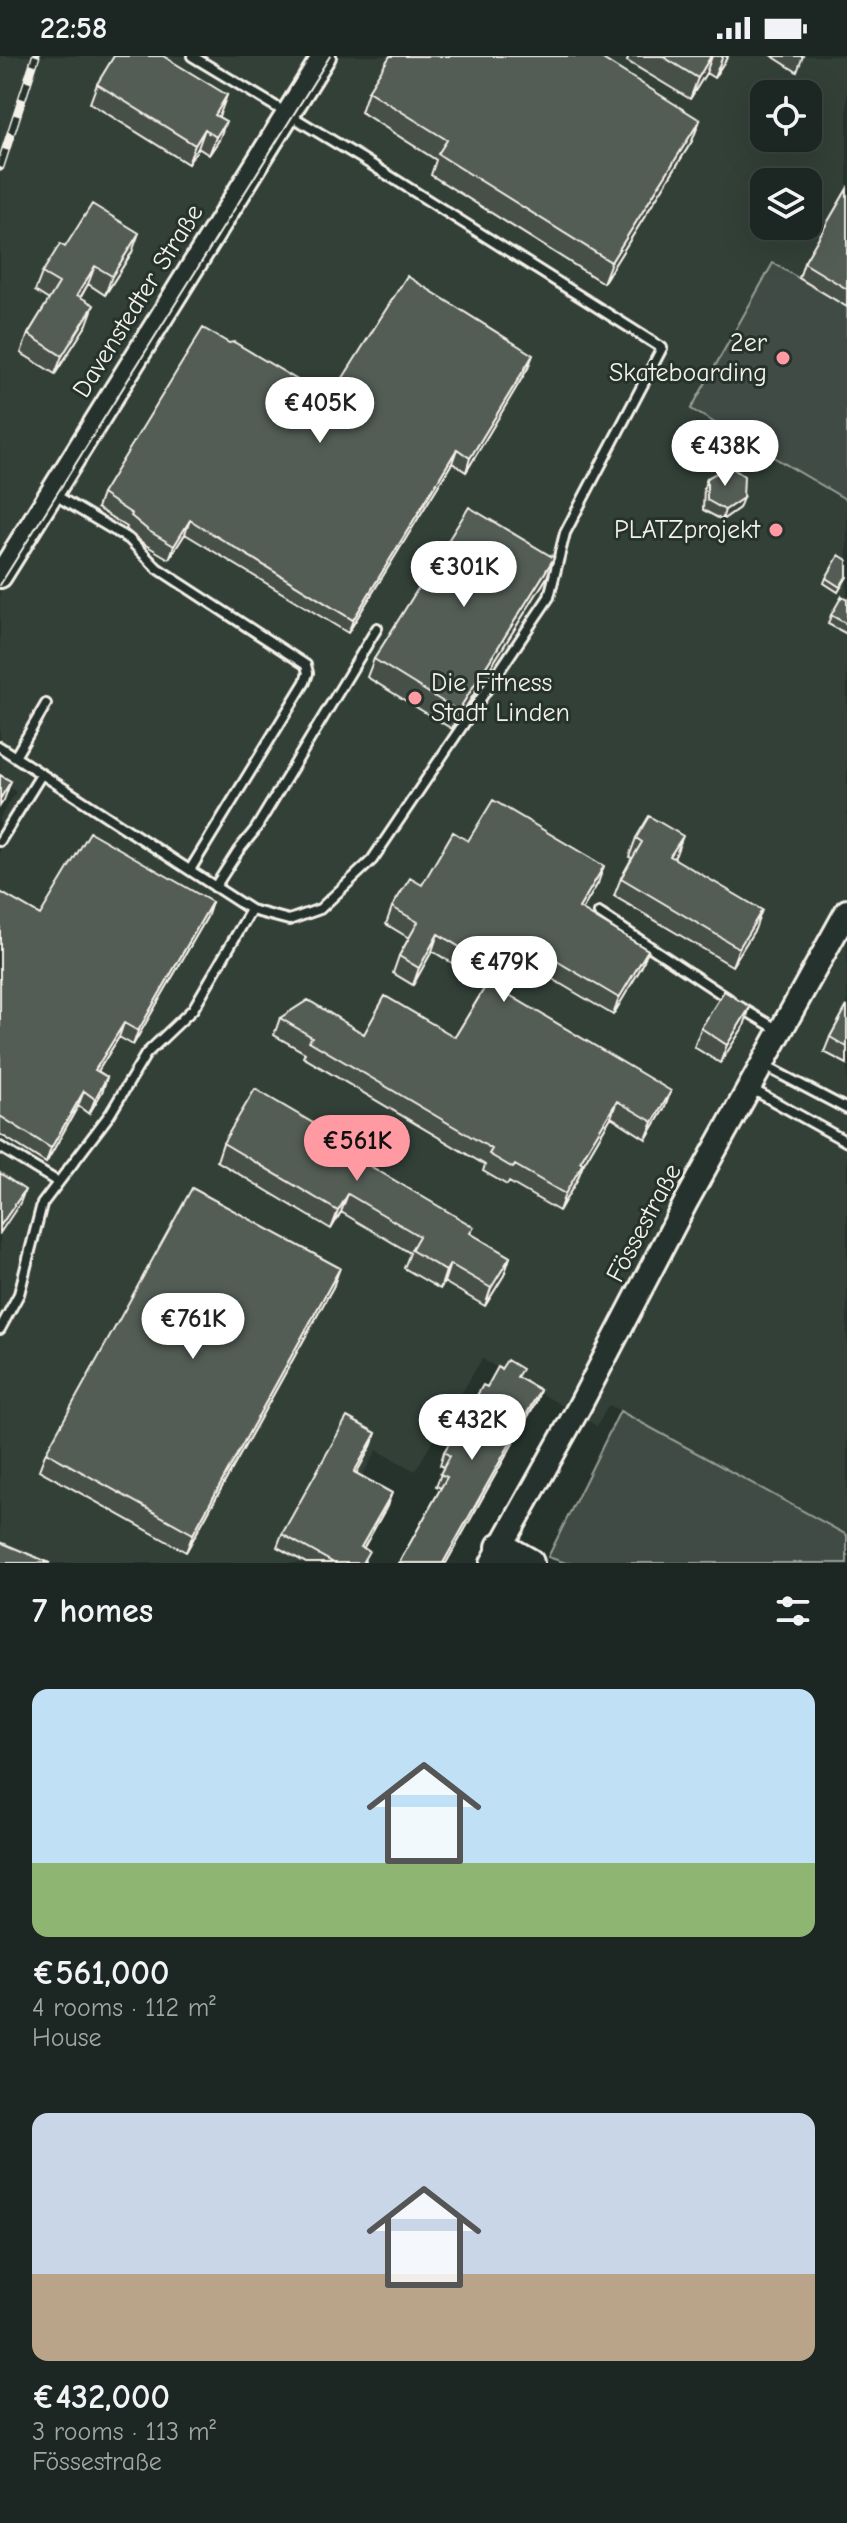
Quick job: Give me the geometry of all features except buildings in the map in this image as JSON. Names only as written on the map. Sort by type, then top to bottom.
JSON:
[{"type":"highway","points":[[496,1555],[529,1563]]},
{"type":"street","name":"Davenstedter Straße","points":[[0,576],[324,56]]},
{"type":"street","name":"Fössestraße","points":[[496,1555],[847,911]]},
{"type":"lane","points":[[0,747],[251,910],[289,920],[320,909],[372,860],[549,597],[565,533],[662,348],[361,158],[192,56]]},
{"type":"lane","points":[[52,493],[129,539],[157,568],[306,665],[308,673],[305,682],[190,870]]},
{"type":"lane","points":[[215,887],[255,830],[377,628]]},
{"type":"lane","points":[[15,757],[46,704]]},
{"type":"lane","points":[[0,841],[41,775]]},
{"type":"lane","points":[[0,1329],[19,1294],[42,1204],[110,1114],[146,1054],[193,1009],[251,910]]},
{"type":"lane","points":[[599,913],[781,1031]]},
{"type":"lane","points":[[762,1065],[847,1109]]},
{"type":"lane","points":[[749,1087],[847,1142]]},
{"type":"lane","points":[[0,1147],[58,1182]]},
{"type":"shaded area","points":[[0,56],[847,56],[847,1535],[609,1405],[597,1426],[482,1359],[415,1471],[377,1450],[312,1563],[0,1563],[0,817],[16,792],[0,781]]},
{"type":"shaded area","name":"2er Skateboarding","points":[[773,263],[847,307],[847,500],[691,409]]},
{"type":"shaded area","points":[[620,1411],[847,1535],[847,1563],[566,1563],[548,1557]]},
{"type":"tram line","points":[[0,585],[330,56]]},
{"type":"railway","points":[[0,167],[36,56]]},
{"type":"place","name":"2er Skateboarding","points":[[783,358]]},
{"type":"place","name":"PLATZprojekt","points":[[776,530]]},
{"type":"place","name":"Die Fitness Stadt Linden","points":[[415,698]]}]
